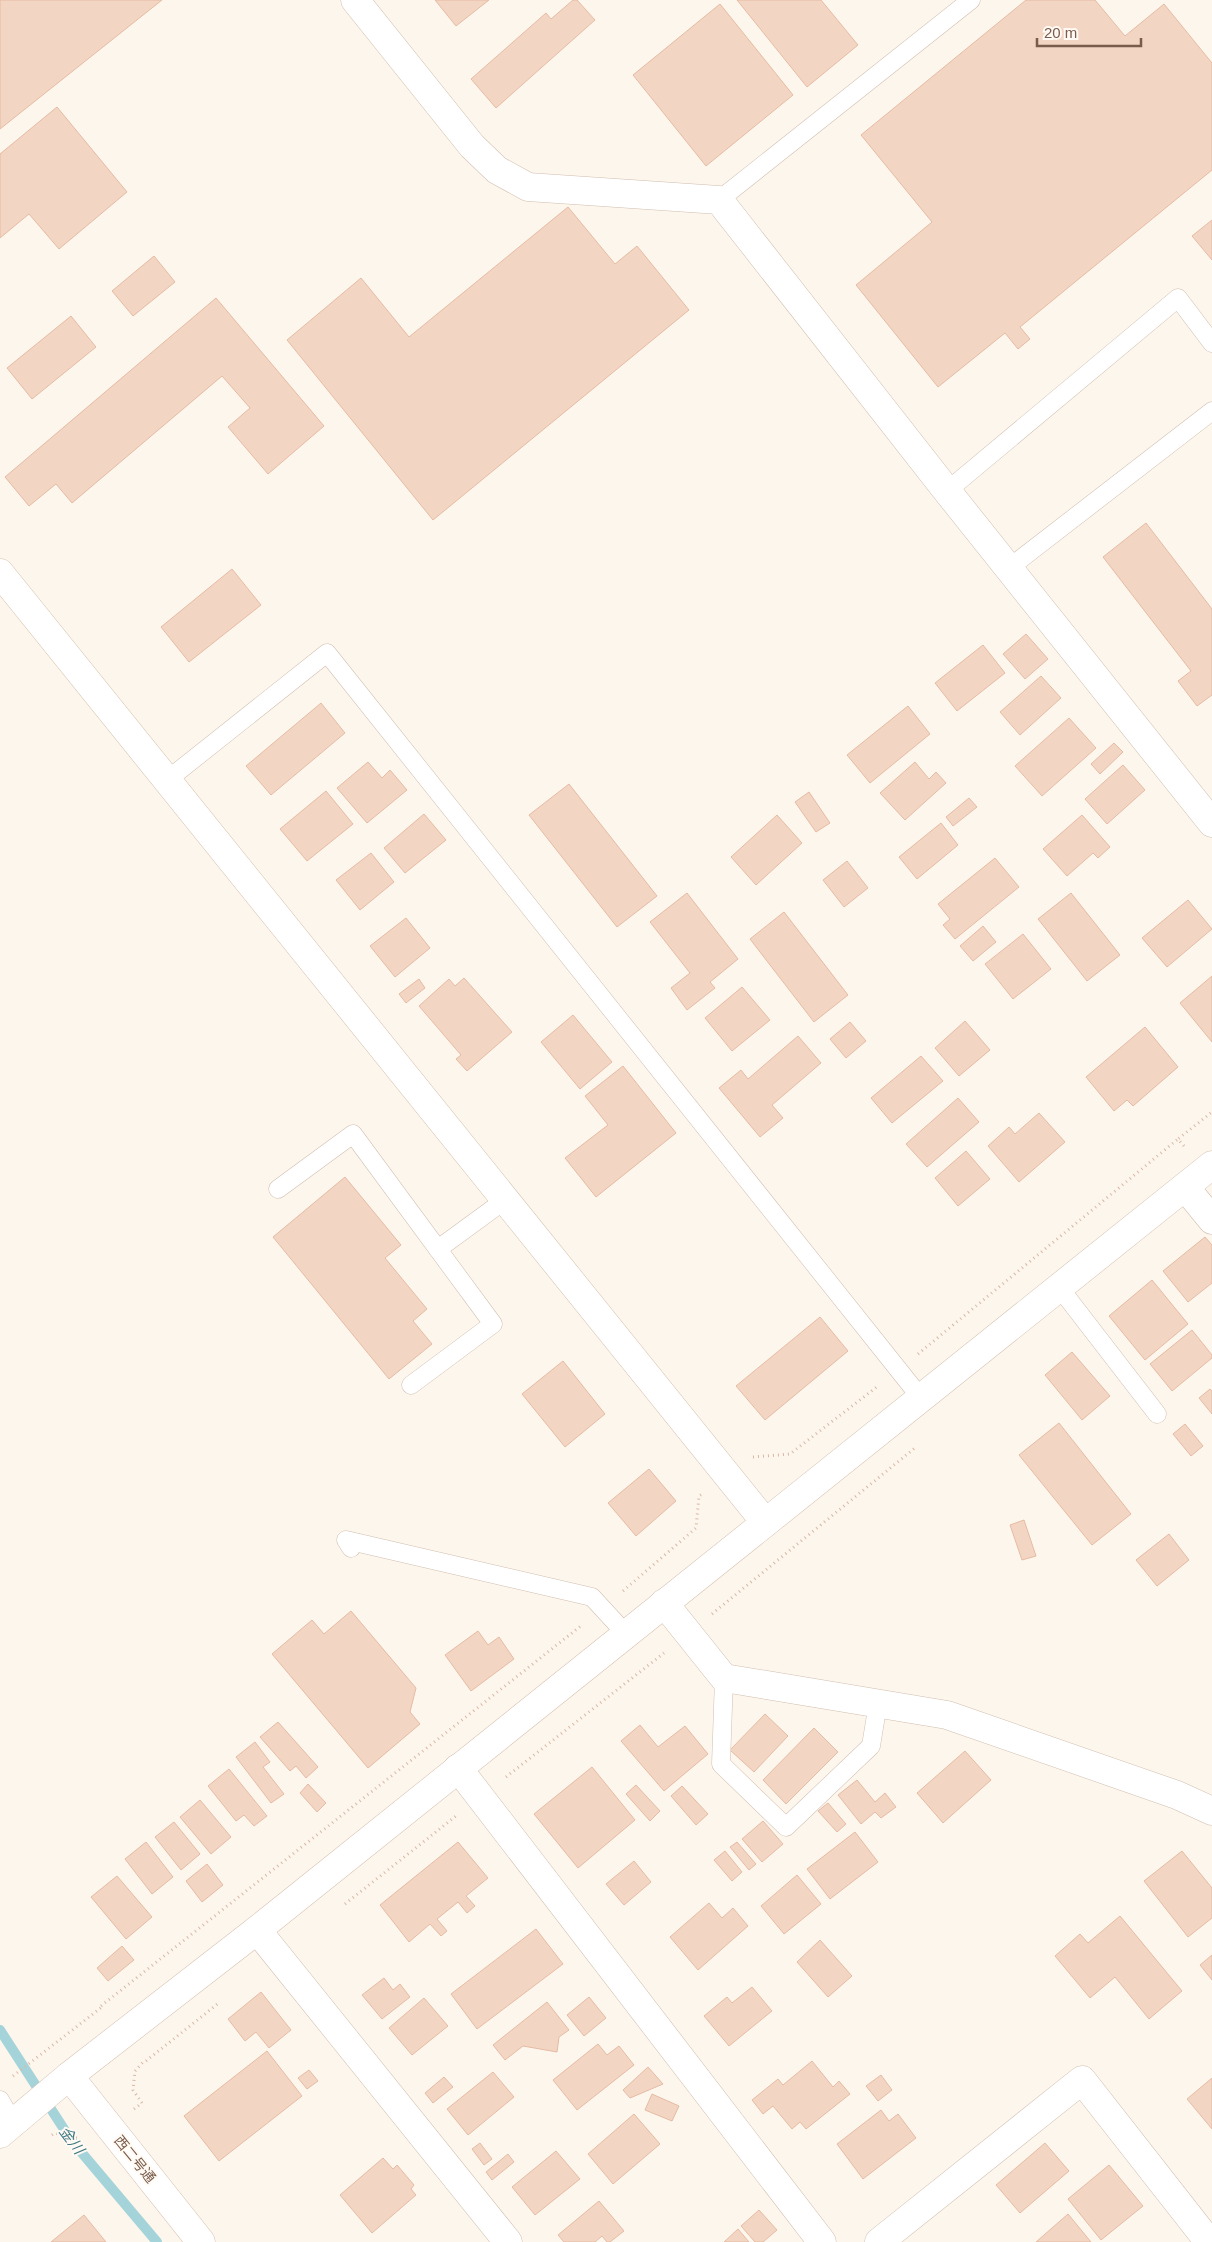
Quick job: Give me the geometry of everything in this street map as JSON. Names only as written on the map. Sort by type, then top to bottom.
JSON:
[{"type":"street","points":[[355,0],[472,146],[497,170],[528,187],[719,200],[947,491],[1212,823]]},
{"type":"street","points":[[0,573],[726,1475],[766,1522]]},
{"type":"street","points":[[7,2129],[69,2076],[257,1930],[1212,1165]]},
{"type":"street","points":[[1185,1187],[1212,1220]]},
{"type":"street","points":[[664,1603],[724,1678],[948,1715],[1177,1795],[1212,1811]]},
{"type":"street","points":[[458,1768],[822,2242]]},
{"type":"street","points":[[257,1930],[508,2242]]},
{"type":"street","name":"西二号通","points":[[69,2076],[201,2242]]},
{"type":"street","points":[[879,2242],[1082,2080],[1209,2242]]},
{"type":"lane","points":[[719,200],[971,0]]},
{"type":"lane","points":[[947,491],[1178,298],[1212,343]]},
{"type":"lane","points":[[1009,568],[1212,411]]},
{"type":"lane","points":[[166,781],[327,653],[921,1398]]},
{"type":"lane","points":[[278,1189],[353,1134],[494,1324],[411,1386]]},
{"type":"lane","points":[[438,1249],[505,1200]]},
{"type":"lane","points":[[1059,1287],[1157,1414]]},
{"type":"lane","points":[[350,1548],[346,1540],[592,1597],[626,1634]]},
{"type":"lane","points":[[724,1678],[721,1764],[786,1827],[871,1746],[878,1704]]},
{"type":"lane","points":[[0,2100],[7,2129]]},
{"type":"path","points":[[101,2006],[602,1608],[696,1528],[699,1496],[754,1456],[790,1454],[899,1370],[1178,1139]]},
{"type":"building","points":[[0,0],[162,0],[0,129]]},
{"type":"building","points":[[435,0],[489,0],[456,26]]},
{"type":"building","points":[[573,0],[577,0],[595,20],[496,108],[471,79],[546,13],[551,19]]},
{"type":"building","points":[[737,0],[821,0],[858,45],[807,87]]},
{"type":"building","points":[[1026,0],[1095,0],[1125,36],[1164,4],[1212,63],[1212,170],[1020,327],[1030,339],[1018,349],[1005,333],[938,387],[856,285],[932,222],[861,135]]},
{"type":"building","points":[[720,4],[793,95],[706,166],[633,75]]},
{"type":"building","points":[[57,107],[127,192],[59,249],[29,214],[0,238],[0,154]]},
{"type":"building","points":[[568,207],[615,264],[637,246],[689,310],[433,520],[287,340],[361,278],[409,337]]},
{"type":"building","points":[[1212,220],[1212,260],[1192,236]]},
{"type":"building","points":[[154,256],[175,282],[133,316],[112,291]]},
{"type":"building","points":[[216,298],[324,426],[268,474],[228,427],[250,408],[222,376],[72,503],[56,484],[29,506],[5,477]]},
{"type":"building","points":[[71,316],[96,347],[32,399],[7,368]]},
{"type":"building","points":[[1146,523],[1212,609],[1212,695],[1197,706],[1178,681],[1191,671],[1103,557]]},
{"type":"building","points":[[232,569],[261,605],[189,662],[161,627]]},
{"type":"building","points":[[1026,634],[1048,659],[1025,679],[1003,654]]},
{"type":"building","points":[[983,645],[1005,673],[957,711],[935,683]]},
{"type":"building","points":[[1041,676],[1061,698],[1020,735],[1000,712]]},
{"type":"building","points":[[321,703],[345,733],[271,795],[246,766]]},
{"type":"building","points":[[908,706],[930,734],[870,783],[847,755]]},
{"type":"building","points":[[1069,718],[1096,748],[1042,796],[1015,766]]},
{"type":"building","points":[[1114,743],[1123,752],[1100,774],[1091,764]]},
{"type":"building","points":[[368,762],[382,778],[390,770],[407,790],[367,823],[337,788]]},
{"type":"building","points":[[915,762],[929,779],[936,772],[946,783],[905,820],[880,793]]},
{"type":"building","points":[[1123,765],[1145,790],[1107,824],[1085,799]]},
{"type":"building","points":[[569,784],[657,896],[617,927],[529,815]]},
{"type":"building","points":[[326,791],[353,824],[307,861],[280,829]]},
{"type":"building","points":[[809,792],[830,823],[816,832],[795,802]]},
{"type":"building","points":[[969,798],[977,807],[953,826],[946,817]]},
{"type":"building","points":[[424,814],[446,840],[405,873],[384,848]]},
{"type":"building","points":[[777,815],[802,843],[756,885],[731,857]]},
{"type":"building","points":[[1082,815],[1110,847],[1098,858],[1093,853],[1067,876],[1043,849]]},
{"type":"building","points":[[941,823],[958,845],[917,879],[899,857]]},
{"type":"building","points":[[371,853],[394,882],[360,910],[336,880]]},
{"type":"building","points":[[995,858],[1019,887],[955,939],[943,925],[950,919],[938,904]]},
{"type":"building","points":[[847,861],[868,888],[844,907],[823,880]]},
{"type":"building","points":[[687,893],[738,959],[710,982],[715,988],[687,1010],[671,988],[690,973],[650,922]]},
{"type":"building","points":[[1071,893],[1120,955],[1087,981],[1038,919]]},
{"type":"building","points":[[1188,900],[1212,929],[1167,967],[1142,938]]},
{"type":"building","points":[[784,912],[848,995],[814,1022],[750,939]]},
{"type":"building","points":[[406,918],[430,948],[395,977],[370,946]]},
{"type":"building","points":[[983,926],[996,942],[973,961],[960,946]]},
{"type":"building","points":[[1023,934],[1051,969],[1013,999],[985,964]]},
{"type":"building","points":[[1212,976],[1212,1042],[1180,1003]]},
{"type":"building","points":[[464,978],[512,1032],[467,1071],[456,1059],[461,1055],[419,1006],[449,979],[455,986]]},
{"type":"building","points":[[419,979],[425,988],[406,1003],[399,994]]},
{"type":"building","points":[[742,987],[770,1020],[732,1051],[705,1018]]},
{"type":"building","points":[[573,1015],[612,1062],[580,1089],[541,1042]]},
{"type":"building","points":[[965,1021],[990,1050],[959,1076],[935,1048]]},
{"type":"building","points":[[850,1022],[866,1041],[846,1058],[830,1039]]},
{"type":"building","points":[[1145,1027],[1178,1067],[1133,1106],[1127,1100],[1114,1111],[1086,1077]]},
{"type":"building","points":[[798,1036],[821,1063],[772,1105],[783,1118],[760,1137],[719,1088],[741,1070],[748,1079]]},
{"type":"building","points":[[921,1056],[943,1081],[892,1123],[871,1098]]},
{"type":"building","points":[[623,1066],[676,1133],[596,1197],[565,1158],[608,1125],[585,1096]]},
{"type":"building","points":[[958,1098],[979,1122],[927,1167],[906,1144]]},
{"type":"building","points":[[1039,1113],[1065,1142],[1019,1182],[988,1146],[1009,1127],[1015,1134]]},
{"type":"building","points":[[966,1151],[990,1179],[958,1206],[935,1178]]},
{"type":"building","points":[[345,1177],[401,1245],[385,1258],[427,1309],[413,1321],[432,1344],[389,1379],[273,1237]]},
{"type":"building","points":[[1205,1237],[1212,1245],[1212,1283],[1188,1302],[1163,1271]]},
{"type":"building","points":[[1152,1280],[1188,1324],[1145,1360],[1109,1316]]},
{"type":"building","points":[[820,1317],[848,1351],[765,1420],[736,1386]]},
{"type":"building","points":[[1192,1330],[1212,1355],[1212,1358],[1172,1391],[1150,1364]]},
{"type":"building","points":[[1072,1352],[1110,1396],[1082,1420],[1045,1375]]},
{"type":"building","points":[[563,1361],[605,1414],[565,1447],[522,1394]]},
{"type":"building","points":[[1210,1389],[1212,1391],[1212,1414],[1199,1398]]},
{"type":"building","points":[[1059,1423],[1131,1514],[1092,1545],[1019,1455]]},
{"type":"building","points":[[1185,1424],[1203,1446],[1191,1456],[1173,1434]]},
{"type":"building","points":[[649,1469],[676,1501],[636,1536],[608,1503]]},
{"type":"building","points":[[1024,1520],[1036,1556],[1022,1560],[1010,1525]]},
{"type":"building","points":[[1169,1534],[1189,1560],[1157,1586],[1136,1560]]},
{"type":"building","points":[[351,1611],[416,1688],[410,1712],[420,1724],[368,1768],[272,1654],[312,1620],[324,1634]]},
{"type":"building","points":[[478,1631],[488,1645],[499,1637],[514,1659],[471,1691],[445,1655]]},
{"type":"building","points":[[765,1714],[788,1736],[754,1772],[730,1750]]},
{"type":"building","points":[[278,1722],[318,1767],[306,1778],[296,1766],[290,1771],[260,1737]]},
{"type":"building","points":[[640,1725],[658,1747],[685,1726],[708,1754],[664,1791],[621,1741]]},
{"type":"building","points":[[814,1728],[838,1752],[786,1804],[763,1780]]},
{"type":"building","points":[[255,1742],[270,1762],[263,1767],[284,1794],[271,1803],[236,1757]]},
{"type":"building","points":[[965,1751],[991,1780],[943,1823],[917,1793]]},
{"type":"building","points":[[592,1767],[635,1820],[578,1868],[534,1814]]},
{"type":"building","points":[[229,1769],[267,1816],[254,1826],[244,1815],[236,1821],[208,1786]]},
{"type":"building","points":[[857,1780],[875,1802],[885,1793],[896,1807],[881,1818],[875,1812],[861,1824],[838,1795]]},
{"type":"building","points":[[308,1784],[326,1803],[317,1812],[300,1793]]},
{"type":"building","points":[[636,1785],[660,1811],[650,1821],[626,1794]]},
{"type":"building","points":[[682,1786],[708,1814],[696,1825],[671,1796]]},
{"type":"building","points":[[200,1800],[231,1837],[211,1854],[180,1817]]},
{"type":"building","points":[[828,1803],[846,1824],[837,1832],[818,1811]]},
{"type":"building","points":[[763,1821],[783,1844],[762,1862],[742,1839]]},
{"type":"building","points":[[174,1822],[200,1854],[181,1870],[155,1837]]},
{"type":"building","points":[[855,1832],[878,1862],[830,1899],[807,1869]]},
{"type":"building","points":[[146,1842],[173,1877],[152,1894],[125,1859]]},
{"type":"building","points":[[458,1842],[488,1878],[466,1896],[475,1906],[467,1913],[458,1902],[437,1919],[447,1931],[441,1936],[430,1924],[409,1942],[380,1905]]},
{"type":"building","points":[[737,1842],[756,1864],[749,1870],[730,1847]]},
{"type":"building","points":[[725,1851],[742,1872],[732,1881],[714,1860]]},
{"type":"building","points":[[1182,1851],[1212,1888],[1212,1918],[1188,1937],[1144,1881]]},
{"type":"building","points":[[634,1861],[651,1882],[624,1905],[606,1884]]},
{"type":"building","points":[[207,1864],[223,1885],[202,1902],[186,1881]]},
{"type":"building","points":[[797,1875],[821,1904],[784,1934],[761,1906]]},
{"type":"building","points":[[117,1876],[152,1917],[126,1939],[91,1897]]},
{"type":"building","points":[[709,1903],[722,1918],[733,1908],[748,1926],[698,1970],[670,1937]]},
{"type":"building","points":[[1120,1916],[1182,1991],[1149,2019],[1115,1977],[1090,1998],[1055,1956],[1080,1934],[1088,1943]]},
{"type":"building","points":[[536,1929],[563,1964],[477,2029],[451,1994]]},
{"type":"building","points":[[820,1940],[852,1976],[828,1997],[797,1962]]},
{"type":"building","points":[[122,1946],[134,1960],[108,1981],[97,1968]]},
{"type":"building","points":[[1212,1955],[1212,1980],[1200,1965]]},
{"type":"building","points":[[384,1978],[393,1990],[400,1984],[410,1997],[382,2019],[362,1995]]},
{"type":"building","points":[[752,1987],[772,2011],[729,2046],[704,2016],[727,1997],[732,2003]]},
{"type":"building","points":[[261,1992],[291,2030],[269,2048],[256,2032],[245,2041],[228,2019]]},
{"type":"building","points":[[589,1997],[606,2018],[584,2036],[567,2015]]},
{"type":"building","points":[[424,1998],[448,2026],[412,2055],[389,2028]]},
{"type":"building","points":[[547,2002],[569,2030],[559,2037],[557,2052],[523,2046],[505,2060],[493,2045]]},
{"type":"building","points":[[598,2044],[607,2055],[619,2046],[634,2065],[577,2110],[553,2080]]},
{"type":"building","points":[[267,2051],[302,2096],[219,2161],[184,2116]]},
{"type":"building","points":[[812,2061],[833,2087],[839,2081],[850,2094],[806,2129],[800,2122],[792,2129],[773,2106],[763,2114],[752,2100],[778,2079],[783,2085]]},
{"type":"building","points":[[648,2067],[663,2084],[630,2098],[623,2090]]},
{"type":"building","points":[[309,2070],[318,2081],[307,2089],[298,2078]]},
{"type":"building","points":[[493,2072],[514,2097],[468,2135],[447,2109]]},
{"type":"building","points":[[881,2075],[892,2090],[878,2101],[866,2086]]},
{"type":"building","points":[[444,2077],[453,2087],[433,2103],[425,2093]]},
{"type":"building","points":[[1212,2078],[1212,2129],[1187,2099]]},
{"type":"building","points":[[652,2094],[679,2106],[672,2121],[645,2110]]},
{"type":"building","points":[[881,2110],[889,2121],[898,2114],[916,2138],[863,2179],[837,2144]]},
{"type":"building","points":[[634,2114],[660,2144],[613,2184],[588,2154]]},
{"type":"building","points":[[480,2143],[492,2159],[484,2165],[472,2149]]},
{"type":"building","points":[[1045,2143],[1069,2171],[1020,2213],[996,2185]]},
{"type":"building","points":[[556,2151],[580,2179],[535,2215],[512,2187]]},
{"type":"building","points":[[508,2154],[514,2162],[492,2180],[486,2172]]},
{"type":"building","points":[[383,2158],[393,2169],[397,2165],[414,2185],[411,2189],[416,2195],[372,2233],[340,2195]]},
{"type":"building","points":[[1109,2165],[1143,2206],[1101,2240],[1068,2199]]},
{"type":"building","points":[[599,2201],[624,2231],[610,2242],[607,2242],[602,2236],[595,2242],[564,2242],[558,2235]]},
{"type":"building","points":[[759,2210],[777,2230],[763,2242],[755,2242],[741,2226]]},
{"type":"building","points":[[1068,2214],[1091,2242],[1036,2242]]},
{"type":"building","points":[[84,2215],[106,2242],[51,2242]]},
{"type":"building","points":[[738,2229],[749,2242],[724,2242]]},
{"type":"waterway","name":"金川","points":[[0,2030],[71,2140],[157,2242]]}]
